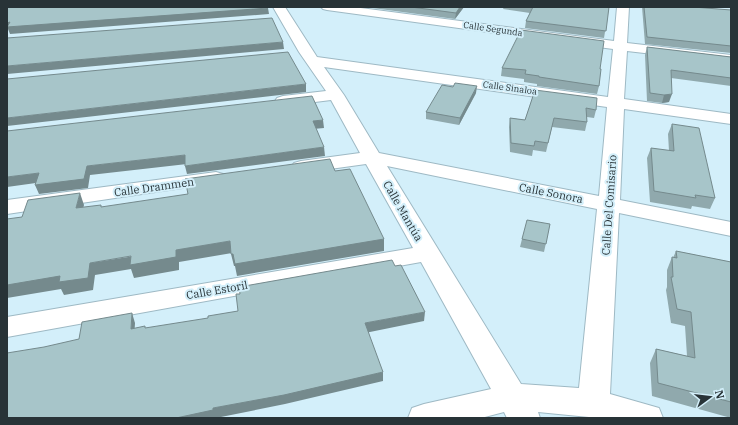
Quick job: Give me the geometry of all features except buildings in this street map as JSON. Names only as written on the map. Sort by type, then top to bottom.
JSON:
[{"type":"street","name":"Calle Segunda","points":[[327,7],[731,59]]},
{"type":"street","name":"Calle Del Comisario","points":[[594,403],[623,7]]},
{"type":"street","name":"Calle Mantúa","points":[[277,14],[303,55],[336,95],[521,411]]},
{"type":"street","name":"Calle Sinaloa","points":[[303,55],[731,119]]},
{"type":"street","points":[[265,103],[336,95]]},
{"type":"street","points":[[286,169],[372,157]]},
{"type":"street","name":"Calle Sonora","points":[[372,157],[731,229]]},
{"type":"street","name":"Calle Drammen","points":[[7,207],[232,176]]},
{"type":"street","name":"Calle Estoril","points":[[7,327],[428,254]]},
{"type":"street","points":[[424,418],[521,411],[594,403],[647,418]]}]
